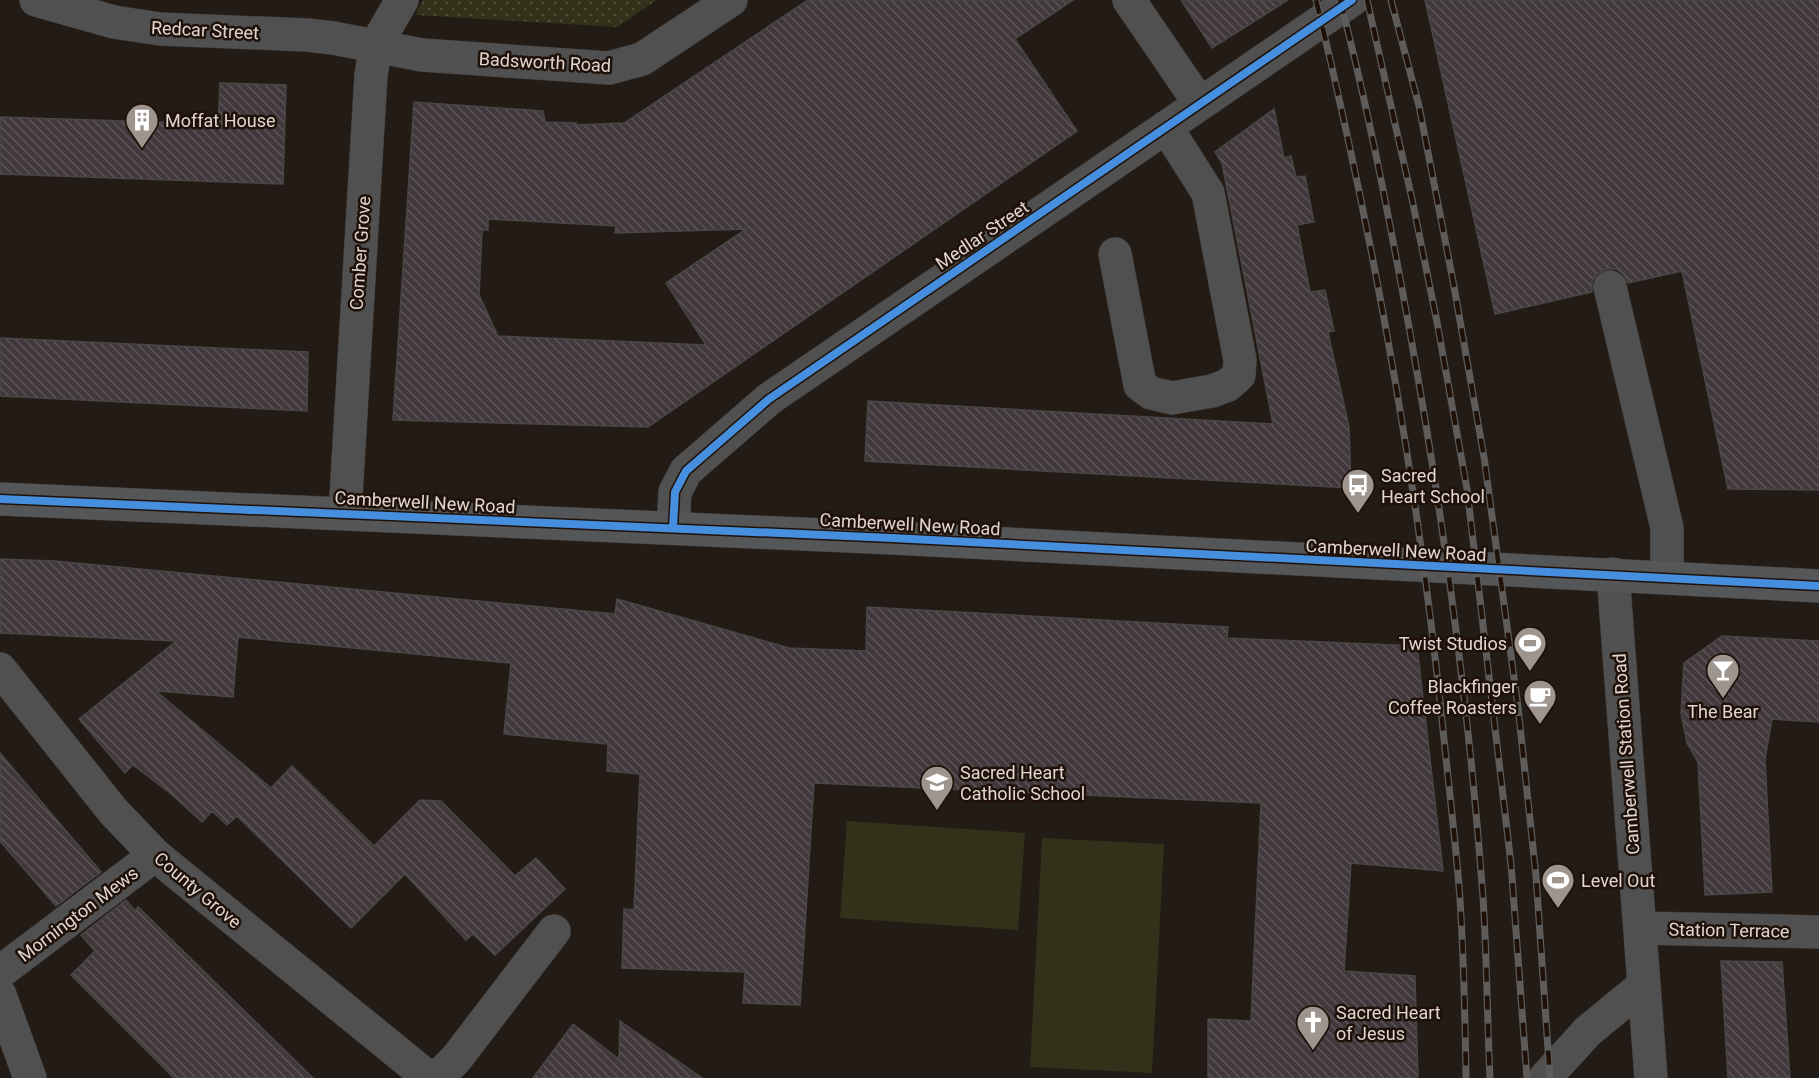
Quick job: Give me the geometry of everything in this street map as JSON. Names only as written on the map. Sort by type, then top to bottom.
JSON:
[{"type":"highway","name":"Camberwell New Road","points":[[0,499],[1018,544],[1384,565],[1613,574],[1819,586]]},
{"type":"street","name":"Redcar Street","points":[[36,0],[114,22],[160,29],[307,35],[376,45]]},
{"type":"street","name":"Comber Grove","points":[[345,513],[371,75],[376,45],[402,0]]},
{"type":"street","name":"Badsworth Road","points":[[376,45],[422,55],[609,68],[642,59],[731,0]]},
{"type":"street","points":[[1129,0],[1200,105]]},
{"type":"street","name":"Medlar Street","points":[[673,528],[675,492],[686,471],[769,399],[1352,0]]},
{"type":"street","points":[[1116,254],[1140,385],[1151,393],[1172,398],[1212,391],[1228,385],[1239,375],[1240,360],[1208,193],[1166,128]]},
{"type":"street","points":[[1610,287],[1667,528],[1666,577]]},
{"type":"street","name":"Camberwell Station Road","points":[[1613,574],[1651,1078]]},
{"type":"street","name":"County Grove","points":[[0,669],[113,811],[155,855],[429,1078]]},
{"type":"street","name":"Mornington Mews","points":[[0,972],[155,855]]},
{"type":"street","name":"Station Terrace","points":[[1640,928],[1819,932]]},
{"type":"street","points":[[436,1078],[456,1059],[554,931]]},
{"type":"street","points":[[1545,1078],[1588,1031],[1644,985]]},
{"type":"street","points":[[0,995],[30,1078]]},
{"type":"shaded area","points":[[423,0],[657,0],[617,27],[415,15]]},
{"type":"shaded area","points":[[847,821],[1025,833],[1018,930],[840,918]]},
{"type":"shaded area","points":[[1042,838],[1164,844],[1152,1073],[1030,1067]]},
{"type":"building","points":[[808,0],[1073,0],[1015,39],[1077,131],[648,427],[393,420],[414,102],[543,111],[545,122],[576,123],[576,125],[624,123]],"holes":[[[488,219],[616,226],[615,233],[746,229],[666,283],[706,345],[498,336],[479,295],[482,230],[488,230]]]},
{"type":"building","points":[[1181,0],[1288,0],[1212,48]]},
{"type":"building","points":[[1425,0],[1819,0],[1819,490],[1728,489],[1682,271],[1628,283],[1623,274],[1616,269],[1606,269],[1597,274],[1592,282],[1592,292],[1495,314]]},
{"type":"building","name":"Moffat House","points":[[220,83],[286,85],[283,184],[0,174],[0,117],[218,124]]},
{"type":"building","points":[[1274,109],[1284,158],[1291,156],[1296,177],[1305,176],[1314,222],[1297,225],[1310,292],[1325,290],[1334,331],[1328,332],[1349,427],[1351,488],[865,461],[868,401],[1273,424],[1222,163],[1215,152]]},
{"type":"building","points":[[0,338],[308,352],[307,411],[0,396]]},
{"type":"building","points":[[0,559],[55,561],[615,614],[617,599],[789,648],[866,651],[867,607],[1228,627],[1227,638],[1417,646],[1443,871],[1351,863],[1344,971],[1415,976],[1418,1078],[1208,1078],[1208,1019],[1251,1021],[1261,803],[814,783],[800,1005],[743,1003],[745,972],[622,968],[624,909],[634,910],[640,774],[607,771],[608,744],[504,734],[511,663],[238,637],[233,697],[156,691],[271,788],[292,766],[374,846],[420,800],[441,801],[515,876],[536,858],[565,889],[495,955],[473,934],[466,940],[405,874],[351,928],[237,816],[227,825],[212,811],[202,822],[170,793],[133,765],[125,773],[79,719],[176,641],[0,633]]},
{"type":"building","points":[[1722,636],[1819,641],[1819,722],[1772,719],[1765,759],[1772,892],[1705,895],[1698,762],[1687,743],[1681,713],[1684,663]]},
{"type":"building","points":[[0,753],[101,872],[56,906],[0,841]]},
{"type":"building","points":[[126,900],[135,911],[138,907],[313,1078],[174,1078],[71,975],[95,951],[81,935]]},
{"type":"building","points":[[1721,961],[1782,962],[1790,1078],[1728,1078]]},
{"type":"building","points":[[620,1021],[702,1078],[533,1078],[573,1024],[619,1059]]},
{"type":"railway","points":[[1316,0],[1376,275],[1422,553],[1459,886],[1466,1078]]},
{"type":"railway","points":[[1340,0],[1369,121],[1394,245],[1421,398],[1454,611],[1477,825],[1484,920],[1490,1078]]},
{"type":"railway","points":[[1367,0],[1412,199],[1467,489],[1511,864],[1527,1078]]},
{"type":"railway","points":[[1391,0],[1419,106],[1484,457],[1518,707],[1536,876],[1550,1078]]},
{"type":"cycle path","points":[[673,528],[675,492],[686,471],[769,399],[1352,0]]},
{"type":"cycle path","points":[[0,499],[892,538],[1819,586]]},
{"type":"place","name":"Moffat House","points":[[142,149]]},
{"type":"place","name":"Sacred Heart School","points":[[1358,514]]},
{"type":"place","name":"Twist Studios","points":[[1530,672]]},
{"type":"place","name":"The Bear","points":[[1723,699]]},
{"type":"place","name":"Blackfinger Coffee Roasters","points":[[1540,725]]},
{"type":"place","name":"Sacred Heart Catholic School","points":[[937,811]]},
{"type":"place","name":"Level Out","points":[[1558,909]]},
{"type":"place","name":"Sacred Heart of Jesus","points":[[1313,1051]]}]
